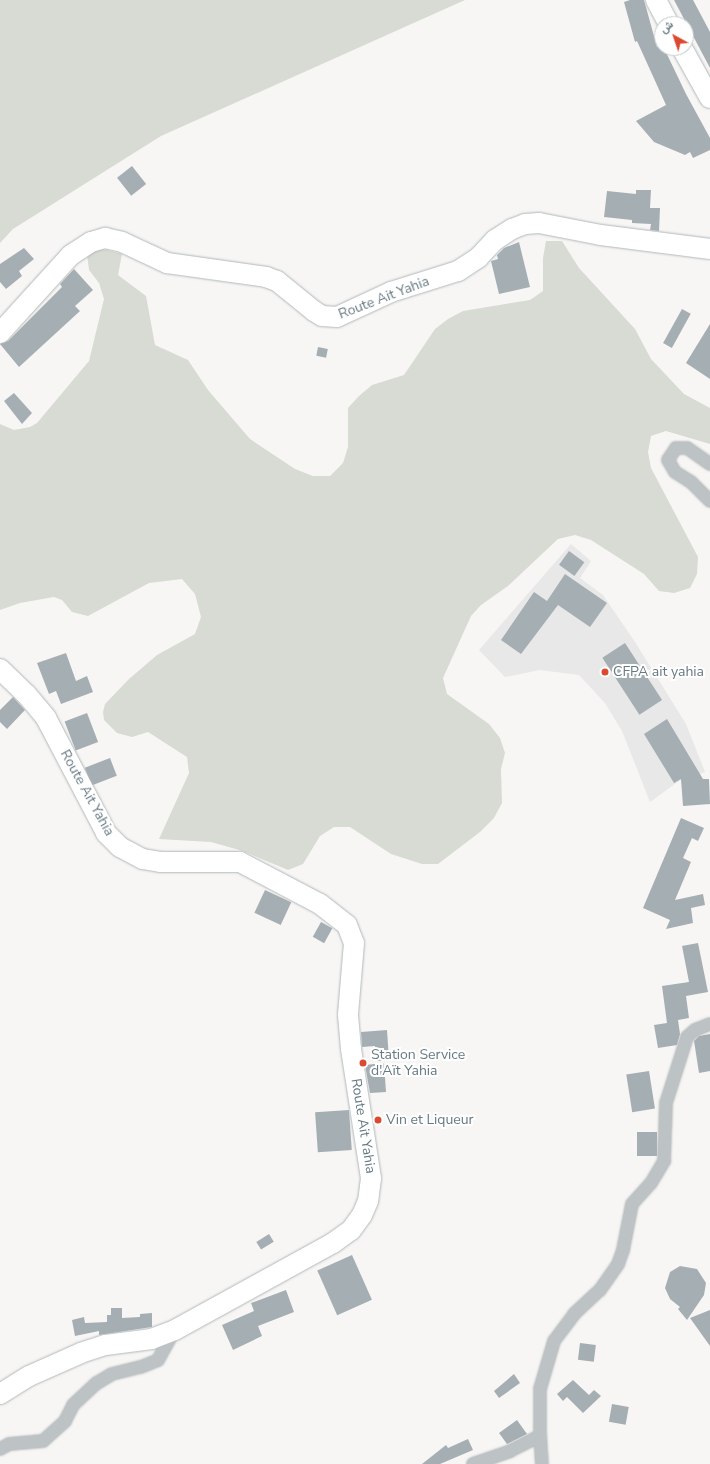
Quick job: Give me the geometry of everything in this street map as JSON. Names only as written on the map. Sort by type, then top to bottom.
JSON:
[{"type":"main road","points":[[656,0],[665,16]]},
{"type":"main road","points":[[686,56],[710,98]]},
{"type":"main road","name":"Route Ait Yahia","points":[[0,333],[71,255],[91,242],[105,238],[122,242],[167,263],[266,277],[277,281],[322,316],[336,317],[391,292],[458,270],[478,258],[495,240],[512,228],[525,224],[539,223],[601,235],[710,249]]},
{"type":"main road","name":"Route Ait Yahia","points":[[0,669],[27,694],[46,718],[106,833],[120,847],[143,859],[160,862],[240,862],[253,867],[334,913],[347,925],[354,943],[348,1015],[351,1049],[371,1178],[368,1201],[362,1215],[351,1230],[333,1243],[175,1330],[152,1339],[105,1345],[81,1352],[29,1376],[0,1394]]},
{"type":"street","points":[[710,464],[687,448],[676,448],[668,460],[675,472],[691,482],[710,501]]},
{"type":"street","points":[[542,1464],[540,1436],[540,1389],[554,1341],[574,1314],[600,1290],[618,1264],[623,1250],[632,1204],[651,1183],[664,1161],[666,1103],[687,1037],[695,1030],[710,1024]]},
{"type":"street","points":[[0,1449],[9,1444],[43,1441],[64,1421],[73,1405],[97,1383],[112,1374],[141,1367],[158,1360],[175,1330]]},
{"type":"street","points":[[473,1464],[510,1451],[540,1436]]},
{"type":"shaded area","points":[[0,0],[465,0],[161,136],[13,229],[0,243]]},
{"type":"shaded area","points":[[546,241],[562,241],[579,268],[635,329],[651,359],[684,394],[710,408],[710,444],[666,431],[651,436],[648,452],[651,468],[698,557],[697,574],[690,588],[674,593],[659,591],[644,574],[591,540],[575,535],[558,539],[508,586],[481,605],[471,616],[443,678],[447,694],[489,724],[500,738],[505,753],[501,769],[502,803],[494,818],[480,832],[438,864],[422,864],[391,854],[350,827],[334,827],[320,836],[303,864],[288,870],[243,851],[211,842],[159,839],[189,773],[187,757],[148,732],[132,737],[117,733],[104,720],[103,712],[105,704],[129,679],[157,655],[195,634],[201,617],[195,594],[182,579],[149,583],[88,616],[72,612],[62,600],[54,597],[20,603],[0,610],[0,424],[14,430],[30,427],[37,423],[89,361],[104,299],[99,283],[89,270],[87,254],[103,249],[122,254],[118,275],[146,296],[155,345],[188,360],[208,390],[250,439],[295,469],[313,476],[330,476],[343,463],[348,447],[348,408],[359,396],[372,385],[404,375],[435,329],[448,319],[463,311],[530,300],[543,291],[543,258]]},
{"type":"shaded area","name":"CFPA ait yahia","points":[[571,544],[591,561],[580,578],[603,595],[635,642],[686,724],[705,772],[679,781],[650,802],[622,731],[605,703],[579,675],[540,670],[505,677],[479,650]]},
{"type":"building","points":[[630,0],[644,0],[654,36],[654,56],[668,56],[686,94],[710,138],[710,150],[693,158],[690,152],[685,155],[654,142],[636,121],[666,105],[637,41],[635,42],[624,2]]},
{"type":"building","points":[[674,0],[693,0],[710,32],[710,68],[694,38],[694,16],[682,16]]},
{"type":"building","points":[[132,166],[146,184],[131,196],[117,178]]},
{"type":"building","points":[[636,190],[651,190],[650,208],[660,208],[659,231],[650,230],[651,224],[632,223],[632,220],[604,217],[607,191],[636,194]]},
{"type":"building","points":[[519,242],[530,287],[499,294],[491,261],[498,259],[497,255],[504,248]]},
{"type":"building","points":[[24,248],[34,259],[19,271],[22,276],[6,289],[0,282],[0,264]]},
{"type":"building","points":[[74,269],[93,290],[75,306],[80,311],[19,367],[0,344],[8,341],[62,287],[60,284]]},
{"type":"building","points":[[682,309],[691,314],[672,348],[663,343]]},
{"type":"building","points":[[710,324],[710,379],[686,363]]},
{"type":"building","points":[[318,347],[328,349],[326,358],[316,356]]},
{"type":"building","points":[[14,393],[32,413],[22,424],[4,401]]},
{"type":"building","points":[[569,551],[584,562],[574,576],[559,565]]},
{"type":"building","points":[[565,574],[607,603],[590,627],[558,605],[521,654],[501,640],[534,592],[547,601]]},
{"type":"building","points":[[625,643],[662,700],[639,715],[602,658]]},
{"type":"building","points":[[66,653],[76,681],[87,676],[93,692],[61,704],[56,691],[49,694],[37,663]]},
{"type":"building","points":[[13,697],[25,710],[7,729],[0,722],[0,710]]},
{"type":"building","points":[[87,713],[98,742],[76,751],[65,722]]},
{"type":"building","points":[[667,719],[703,779],[709,779],[710,804],[683,806],[681,779],[674,783],[644,734]]},
{"type":"building","points":[[110,758],[117,776],[92,785],[85,768]]},
{"type":"building","points":[[681,818],[704,828],[698,841],[692,838],[683,858],[691,862],[675,900],[703,894],[705,905],[691,908],[693,923],[666,929],[670,920],[643,908]]},
{"type":"building","points":[[265,890],[291,902],[281,925],[254,913]]},
{"type":"building","points":[[321,922],[332,928],[324,943],[313,937]]},
{"type":"building","points":[[698,943],[708,992],[686,996],[689,1018],[678,1020],[680,1034],[677,1045],[658,1048],[654,1025],[667,1023],[662,986],[689,982],[682,946]]},
{"type":"building","points":[[387,1030],[389,1060],[376,1061],[375,1046],[362,1047],[361,1032]]},
{"type":"building","points":[[710,1034],[710,1071],[699,1073],[694,1041],[699,1036]]},
{"type":"building","points":[[384,1063],[386,1092],[370,1093],[365,1065]]},
{"type":"building","points":[[649,1071],[655,1109],[632,1112],[626,1075]]},
{"type":"building","points":[[349,1110],[352,1150],[318,1152],[315,1112]]},
{"type":"building","points":[[637,1132],[657,1132],[657,1156],[637,1156]]},
{"type":"building","points":[[269,1234],[274,1242],[261,1250],[256,1242]]},
{"type":"building","points":[[352,1255],[372,1300],[337,1315],[317,1270]]},
{"type":"building","points":[[680,1266],[697,1269],[706,1283],[704,1295],[687,1320],[678,1309],[680,1307],[670,1299],[665,1288],[670,1272]]},
{"type":"building","points":[[286,1290],[294,1312],[258,1326],[262,1336],[233,1350],[222,1325],[254,1311],[251,1303]]},
{"type":"building","points":[[111,1308],[122,1308],[122,1318],[140,1317],[140,1314],[152,1313],[152,1327],[99,1335],[99,1331],[75,1336],[72,1320],[84,1317],[85,1323],[107,1322],[107,1315],[111,1315]]},
{"type":"building","points":[[710,1310],[710,1346],[690,1318]]},
{"type":"building","points":[[580,1343],[596,1345],[594,1362],[578,1360]]},
{"type":"building","points":[[514,1374],[520,1383],[499,1398],[494,1391]]},
{"type":"building","points":[[573,1380],[589,1395],[594,1390],[601,1396],[583,1413],[567,1397],[563,1401],[557,1394]]},
{"type":"building","points":[[612,1404],[629,1407],[626,1425],[609,1422]]},
{"type":"building","points":[[517,1420],[527,1434],[507,1444],[499,1433]]},
{"type":"building","points":[[468,1439],[473,1450],[440,1464],[422,1464],[446,1445],[448,1448]]},
{"type":"place","name":"CFPA ait yahia","points":[[605,672]]},
{"type":"place","name":"Station Service d'Aït Yahia","points":[[363,1063]]},
{"type":"place","name":"Vin et Liqueur","points":[[378,1120]]}]
